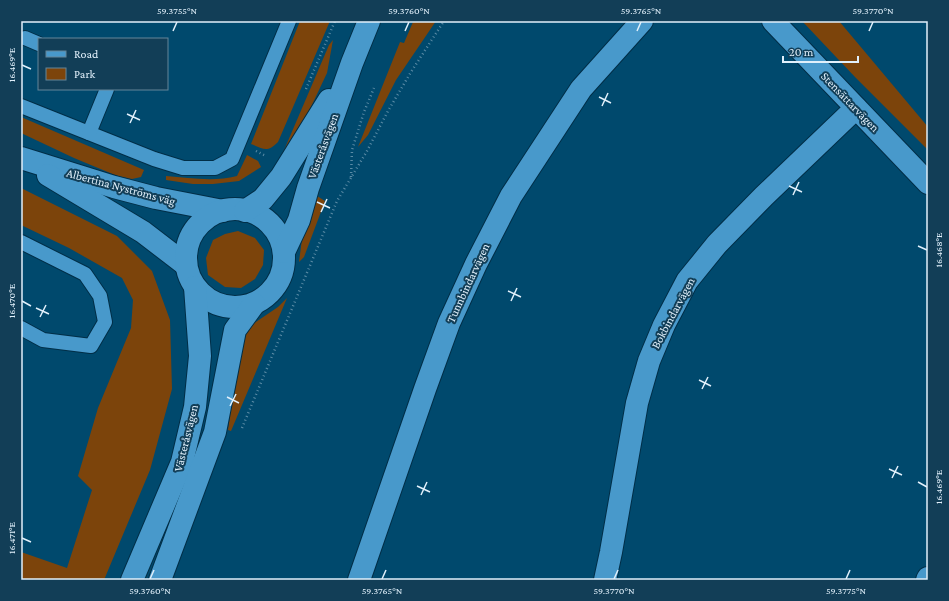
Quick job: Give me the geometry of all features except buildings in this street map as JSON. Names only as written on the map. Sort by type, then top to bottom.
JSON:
[{"type":"street","name":"Västeråsvägen","points":[[284,252],[299,220],[308,188],[352,63],[369,21]]},
{"type":"street","name":"Tunnbindarvägen","points":[[359,580],[449,323],[476,264],[511,196],[581,89],[642,21]]},
{"type":"street","name":"Stensättarvägen","points":[[773,21],[928,183]]},
{"type":"street","name":"Västeråsvägen","points":[[245,211],[263,199],[281,177],[352,63]]},
{"type":"street","name":"Bokbindarvägen","points":[[606,580],[637,403],[649,361],[664,325],[687,282],[717,244],[764,196],[856,108]]},
{"type":"street","name":"Albertina Nyströms väg","points":[[21,159],[156,198],[223,211]]},
{"type":"street","name":"Albertina Nyströms väg","points":[[21,159],[143,232],[186,265]]},
{"type":"street","points":[[223,211],[245,211],[258,215],[271,224],[275,229],[283,243],[284,252],[282,272],[271,291],[254,304],[236,308],[217,305],[195,288],[189,278],[185,259],[188,240],[203,221],[212,215],[223,211]]},
{"type":"street","name":"Västeråsvägen","points":[[132,580],[182,462],[195,407],[200,356],[195,288]]},
{"type":"street","name":"Västeråsvägen","points":[[160,580],[215,432],[235,330],[254,304]]},
{"type":"lane","points":[[21,106],[154,159],[183,168],[216,168],[232,159],[289,21]]},
{"type":"lane","points":[[22,41],[38,44]]},
{"type":"lane","points":[[89,133],[107,90]]},
{"type":"lane","points":[[21,242],[84,274],[100,296],[105,322],[91,346],[43,340],[21,328]]},
{"type":"path","points":[[239,434],[337,201],[411,72],[444,21]]},
{"type":"path","points":[[351,177],[352,150],[364,112],[374,88]]},
{"type":"green space","points":[[300,21],[330,21],[278,142],[271,148],[265,149],[251,144]]},
{"type":"green space","points":[[412,21],[436,21],[396,80],[368,135],[358,147],[400,42],[404,43],[413,22]]},
{"type":"green space","points":[[802,21],[839,21],[928,127],[928,150],[855,77]]},
{"type":"green space","points":[[333,40],[327,73],[310,109],[284,157],[282,155],[329,45]]},
{"type":"green space","points":[[21,117],[144,170],[141,177],[132,179],[115,175],[74,158],[21,133]]},
{"type":"green space","points":[[247,155],[258,161],[261,167],[239,181],[213,184],[193,184],[166,180],[166,176],[220,179],[237,176]]},
{"type":"green space","points":[[21,188],[117,236],[152,271],[170,320],[172,389],[150,470],[104,580],[21,580],[21,552],[67,568],[92,490],[78,476],[98,408],[131,328],[133,300],[122,278],[69,248],[21,225]]},
{"type":"green space","points":[[317,196],[325,201],[304,257],[299,262],[303,231]]},
{"type":"green space","points":[[238,231],[255,238],[264,250],[263,265],[255,279],[241,288],[225,287],[208,275],[206,258],[213,240],[225,234]]},
{"type":"green space","points":[[287,298],[231,431],[228,430],[238,358],[244,337],[253,324],[278,307]]}]
